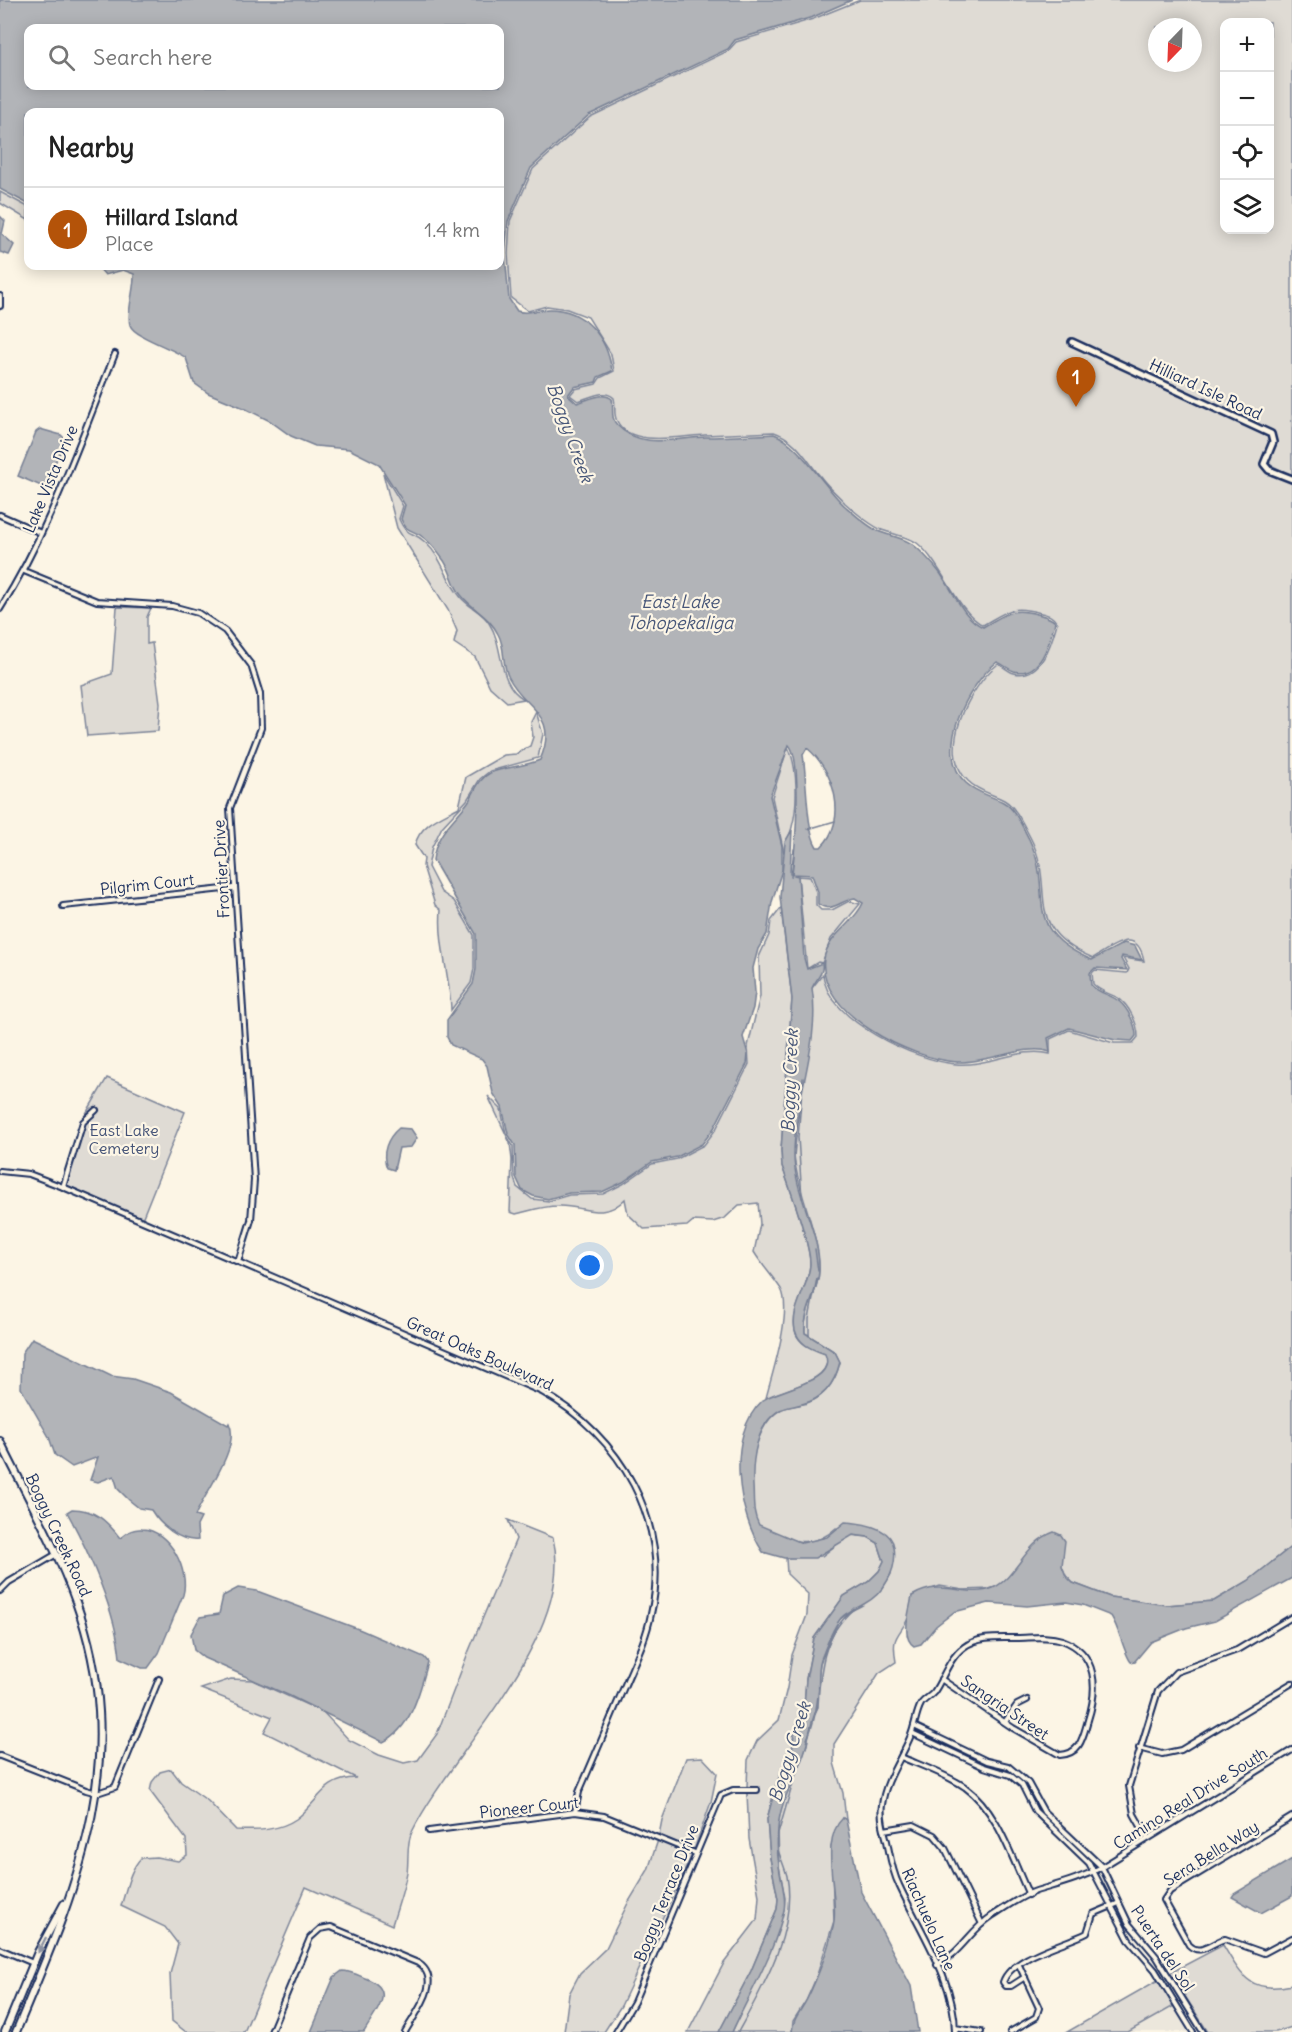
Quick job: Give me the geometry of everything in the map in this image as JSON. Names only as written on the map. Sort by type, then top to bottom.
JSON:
[{"type":"main road","name":"Boggy Creek Road","points":[[0,1441],[56,1555],[76,1603],[93,1663],[100,1725],[97,1793],[90,1830],[47,1958],[16,2032]]},
{"type":"main road","name":"Boggy Creek Road","points":[[5,2032],[33,1963],[71,1890]]},
{"type":"main road","points":[[39,1978],[38,1968],[33,1963],[47,1958]]},
{"type":"street","points":[[0,296],[0,306]]},
{"type":"street","name":"Hilliard Isle Road","points":[[1072,342],[1271,434],[1273,442],[1264,464],[1269,470],[1292,479]]},
{"type":"street","name":"Lake Vista Drive","points":[[0,609],[24,571],[115,354]]},
{"type":"street","points":[[0,516],[41,533]]},
{"type":"street","name":"Frontier Drive","points":[[24,571],[97,602],[172,606],[198,613],[225,631],[238,644],[251,665],[260,694],[261,728],[230,808],[233,888],[254,1180],[251,1220],[238,1262]]},
{"type":"street","name":"Pilgrim Court","points":[[63,906],[233,888]]},
{"type":"street","points":[[63,1187],[83,1122],[96,1110]]},
{"type":"street","name":"Great Oaks Boulevard","points":[[0,1171],[29,1174],[63,1187],[542,1392],[580,1415],[623,1463],[641,1501],[653,1541],[655,1580],[652,1612],[643,1642],[579,1792],[575,1812]]},
{"type":"street","points":[[0,1591],[9,1582],[56,1555]]},
{"type":"street","points":[[1147,1837],[1134,1814],[1130,1800],[1131,1773],[1153,1700],[1165,1682],[1176,1672],[1237,1650],[1292,1617]]},
{"type":"street","name":"Sangria Street","points":[[917,1715],[921,1704],[933,1693],[941,1679],[959,1651],[979,1640],[1052,1638],[1067,1643],[1082,1654],[1093,1673],[1095,1696],[1082,1741],[1075,1750],[1067,1755],[1054,1754],[941,1679]]},
{"type":"street","points":[[0,1756],[97,1793],[115,1786],[159,1679]]},
{"type":"street","points":[[1138,1748],[1154,1753],[1170,1754],[1292,1683]]},
{"type":"street","points":[[1005,1722],[1017,1705],[1027,1700]]},
{"type":"street","name":"Riachuelo Lane","points":[[917,1715],[912,1733],[884,1795],[881,1808],[897,1883],[937,1965],[949,1996],[955,2030]]},
{"type":"street","points":[[1211,1723],[1215,1729]]},
{"type":"street","name":"Puerta del Sol","points":[[914,1726],[987,1761],[1008,1766],[1018,1772],[1028,1783],[1044,1812],[1102,1867],[1129,1924],[1153,1952],[1203,2032]]},
{"type":"street","name":"Puerta del Sol","points":[[912,1733],[984,1767],[1010,1775],[1022,1785],[1035,1811],[1089,1863],[1129,1940],[1145,1958],[1193,2032]]},
{"type":"street","name":"Camino Real Drive South","points":[[937,1965],[954,1956],[982,1923],[1029,1894],[1094,1872],[1147,1837],[1292,1750]]},
{"type":"street","points":[[901,1757],[954,1780],[978,1799],[996,1825],[1029,1894]]},
{"type":"street","name":"Boggy Terrace Drive","points":[[616,2032],[634,2002],[721,1795],[733,1790],[757,1790]]},
{"type":"street","name":"Pioneer Court","points":[[429,1831],[575,1812],[604,1816],[695,1853]]},
{"type":"street","name":"Sera Bella Way","points":[[1292,1817],[1170,1891],[1164,1900],[1194,1950],[1202,1950],[1225,1939],[1264,1953],[1292,1938]]},
{"type":"street","points":[[884,1830],[914,1825],[941,1842],[982,1923]]},
{"type":"street","points":[[1025,1977],[1011,1986],[1006,1986],[1003,1982],[1019,1965],[1049,1946],[1087,1933],[1091,1917],[1119,1903]]},
{"type":"street","points":[[271,2032],[312,1935],[320,1929],[331,1927],[418,1963],[427,1971],[429,1989],[405,2032]]},
{"type":"street","points":[[0,1949],[33,1963]]},
{"type":"street","points":[[1145,1958],[1153,1952]]},
{"type":"street","points":[[1010,2032],[1038,2013],[1039,2008],[1019,1965]]},
{"type":"street","points":[[955,2030],[981,2032]]},
{"type":"shaded area","points":[[1174,2006],[1190,2032],[1128,2032]]},
{"type":"green space","points":[[860,0],[1292,0],[1292,476],[1267,463],[1275,443],[1272,431],[1071,339],[1069,343],[1269,436],[1271,442],[1262,463],[1268,472],[1292,482],[1292,1546],[1248,1581],[1214,1601],[1167,1605],[1110,1597],[1073,1583],[1066,1576],[1062,1566],[989,1589],[963,1590],[940,1586],[912,1596],[909,1617],[895,1641],[896,1662],[879,1673],[834,1744],[834,1763],[843,1793],[846,1820],[843,1818],[831,1847],[834,1921],[816,1978],[806,2001],[793,2021],[792,2032],[732,2032],[777,1932],[784,1909],[785,1898],[779,1866],[778,1828],[781,1806],[807,1745],[811,1720],[818,1707],[817,1687],[820,1663],[839,1620],[883,1588],[891,1574],[889,1538],[836,1528],[817,1540],[798,1541],[778,1535],[758,1525],[754,1513],[752,1464],[762,1432],[770,1419],[780,1410],[807,1403],[819,1397],[833,1381],[840,1362],[835,1352],[805,1333],[806,1317],[817,1286],[819,1270],[816,1242],[794,1156],[812,988],[823,974],[828,991],[839,1007],[876,1035],[919,1055],[939,1061],[968,1064],[1016,1054],[1039,1052],[1050,1054],[1050,1039],[1069,1030],[1114,1043],[1133,1043],[1138,1037],[1138,1032],[1129,1010],[1118,998],[1093,984],[1092,973],[1095,970],[1127,973],[1129,969],[1123,958],[1144,961],[1141,950],[1130,941],[1115,945],[1093,958],[1070,946],[1056,933],[1048,920],[1044,906],[1038,856],[1019,817],[1004,800],[981,790],[968,781],[959,768],[955,753],[960,720],[977,687],[998,664],[1012,672],[1024,674],[1039,665],[1049,649],[1057,623],[1054,619],[1049,615],[1016,609],[983,625],[974,619],[957,599],[934,562],[917,543],[877,528],[858,514],[826,483],[795,445],[782,435],[774,432],[644,438],[633,435],[617,421],[614,398],[610,395],[601,394],[578,401],[570,395],[575,389],[596,384],[600,378],[614,371],[611,354],[588,317],[567,309],[547,306],[528,311],[511,298],[508,254],[510,221],[533,169],[590,117],[728,51],[736,42],[813,19]]},
{"type":"green space","points":[[0,192],[24,205],[24,218],[0,203]]},
{"type":"green space","points":[[383,473],[403,506],[399,519],[402,525],[421,538],[431,549],[459,595],[489,623],[494,632],[509,684],[524,699],[507,702],[490,687],[475,657],[454,643],[457,631],[448,610],[397,528]]},
{"type":"green space","points":[[117,607],[151,608],[147,617],[147,644],[152,643],[160,703],[158,731],[87,736],[81,685],[112,674]]},
{"type":"green space","points":[[536,712],[543,734],[538,758],[490,771],[480,779],[467,800],[442,827],[432,847],[428,867],[441,892],[454,901],[474,935],[474,969],[471,983],[451,1010],[441,935],[441,910],[435,905],[423,866],[424,859],[415,845],[426,826],[459,807],[466,777],[504,755],[516,754],[530,746],[533,737],[531,722]]},
{"type":"green space","points":[[788,747],[794,765],[796,797],[794,818],[784,853],[772,797]]},
{"type":"green space","points":[[798,876],[810,877],[816,892],[816,905],[821,910],[832,910],[849,901],[860,904],[831,939],[822,963],[818,962],[807,969]]},
{"type":"green space","points":[[781,908],[792,999],[781,1150],[782,1166],[803,1229],[810,1263],[794,1325],[798,1338],[809,1347],[826,1354],[827,1363],[823,1371],[805,1383],[766,1398],[780,1343],[785,1312],[781,1289],[754,1252],[760,1224],[758,1203],[739,1205],[725,1218],[713,1222],[693,1221],[687,1226],[644,1229],[628,1214],[625,1199],[609,1210],[601,1211],[558,1206],[516,1214],[510,1212],[512,1160],[510,1143],[488,1096],[501,1109],[506,1134],[513,1146],[514,1178],[517,1187],[532,1199],[549,1201],[569,1195],[603,1194],[623,1184],[652,1164],[677,1159],[704,1145],[716,1129],[749,1064],[748,1046],[760,996],[759,957],[769,935],[771,921]]},
{"type":"green space","name":"East Lake Cemetery","points":[[107,1078],[185,1112],[142,1219],[61,1184],[81,1122]]},
{"type":"green space","points":[[508,1520],[553,1538],[555,1575],[547,1613],[529,1652],[506,1691],[431,1800],[412,1832],[409,1841],[406,1879],[392,1925],[306,1887],[244,2032],[186,2032],[172,2021],[170,1974],[178,1944],[165,1927],[121,1906],[131,1874],[141,1858],[156,1857],[178,1861],[187,1855],[186,1839],[150,1791],[152,1782],[160,1772],[171,1769],[181,1782],[208,1801],[236,1830],[251,1830],[275,1828],[289,1823],[304,1812],[328,1787],[345,1779],[356,1778],[264,1732],[272,1717],[201,1689],[231,1679],[252,1680],[323,1712],[349,1740],[379,1755],[404,1763],[418,1760],[437,1734],[516,1539]]},
{"type":"green space","points":[[849,1535],[868,1537],[878,1543],[884,1561],[879,1571],[868,1582],[844,1596],[814,1638],[806,1679],[804,1706],[794,1733],[792,1752],[777,1782],[767,1819],[770,1858],[778,1899],[777,1909],[751,1971],[719,2032],[688,2032],[724,1963],[757,1920],[759,1896],[749,1839],[747,1792],[759,1792],[759,1788],[747,1787],[748,1760],[757,1741],[779,1720],[792,1655],[807,1615],[808,1594],[787,1574],[786,1558],[822,1556]]},
{"type":"green space","points":[[702,1757],[717,1773],[711,1802],[694,1850],[659,1835],[662,1820],[686,1758]]},
{"type":"green space","points":[[658,1840],[692,1855],[621,2006],[604,2032],[564,2032],[569,1994],[580,1973],[606,1948],[628,1903],[648,1870]]},
{"type":"green space","points":[[1223,1945],[1242,1974],[1257,1985],[1278,1987],[1292,1985],[1292,2027],[1276,2032],[1208,2032],[1170,1973]]},
{"type":"green space","points":[[1158,1980],[1174,2006],[1128,2032],[1067,2032]]},
{"type":"water","name":"East Lake Tohopekaliga","points":[[0,0],[852,0],[813,17],[735,40],[728,49],[589,115],[531,168],[508,221],[505,254],[509,299],[517,311],[562,310],[573,314],[592,327],[605,347],[612,371],[598,377],[596,382],[574,387],[568,395],[577,403],[600,396],[612,399],[614,419],[626,433],[637,438],[659,441],[774,434],[792,446],[837,498],[861,520],[878,531],[908,541],[920,551],[939,572],[966,613],[976,623],[983,627],[1004,615],[1021,611],[1044,616],[1055,622],[1047,648],[1038,664],[1023,672],[1014,671],[997,662],[975,686],[958,719],[953,754],[957,770],[966,783],[979,792],[1003,802],[1015,813],[1029,839],[1036,859],[1042,908],[1046,922],[1054,935],[1069,948],[1092,960],[1124,943],[1135,946],[1142,960],[1122,956],[1121,959],[1127,970],[1095,968],[1090,973],[1091,985],[1116,999],[1126,1009],[1133,1022],[1136,1036],[1132,1041],[1115,1040],[1069,1028],[1048,1038],[1050,1052],[1030,1050],[981,1060],[957,1062],[938,1059],[893,1043],[851,1015],[835,998],[826,979],[824,959],[826,950],[863,903],[855,898],[832,907],[823,907],[818,904],[818,892],[812,875],[792,874],[797,786],[796,768],[789,745],[770,796],[782,846],[782,870],[772,902],[767,934],[758,949],[753,968],[755,992],[753,1008],[743,1037],[748,1054],[747,1064],[714,1128],[702,1144],[677,1157],[652,1162],[623,1182],[602,1192],[569,1193],[548,1199],[533,1196],[522,1190],[516,1177],[515,1145],[508,1134],[502,1107],[493,1093],[487,1066],[482,1059],[451,1045],[447,1037],[447,1020],[473,984],[476,969],[476,934],[433,860],[441,835],[468,802],[482,779],[495,771],[540,760],[545,745],[546,732],[543,722],[509,678],[500,639],[494,628],[461,595],[445,562],[434,547],[404,524],[401,519],[405,505],[379,464],[349,449],[315,446],[291,436],[270,421],[208,393],[194,383],[186,358],[139,334],[130,325],[129,314],[134,274],[123,270],[504,270],[504,108],[24,108],[24,202],[0,189]],"holes":[[[807,748],[817,757],[831,782],[836,810],[830,836],[821,847],[817,847],[811,829],[803,755]]]},
{"type":"water","points":[[0,216],[5,221],[2,234],[14,245],[9,255],[0,252]]},
{"type":"water","name":"East Lake Tohopekaliga","points":[[101,270],[123,270],[105,275]]},
{"type":"water","points":[[40,429],[61,435],[66,440],[45,484],[41,486],[18,476],[36,432]]},
{"type":"water","points":[[792,830],[790,874],[798,876],[804,958],[807,969],[822,963],[821,973],[812,988],[813,1029],[798,1113],[794,1155],[798,1185],[816,1242],[819,1271],[806,1317],[805,1333],[835,1352],[840,1362],[832,1383],[822,1394],[810,1402],[780,1410],[766,1424],[757,1443],[755,1454],[754,1510],[759,1525],[802,1543],[827,1537],[845,1522],[874,1527],[892,1540],[895,1556],[891,1573],[883,1588],[871,1600],[841,1618],[821,1659],[818,1705],[811,1723],[803,1758],[779,1818],[778,1852],[785,1904],[780,1926],[768,1957],[732,2032],[719,2032],[751,1971],[777,1909],[778,1899],[770,1858],[767,1819],[777,1782],[792,1752],[794,1733],[804,1707],[806,1679],[814,1638],[844,1596],[868,1582],[879,1571],[884,1561],[878,1543],[868,1537],[853,1535],[815,1558],[784,1558],[763,1552],[747,1518],[739,1476],[739,1454],[750,1416],[762,1401],[814,1378],[827,1364],[825,1354],[803,1343],[795,1330],[795,1313],[807,1280],[810,1263],[803,1229],[782,1166],[781,1150],[792,999],[780,897],[785,842]]},
{"type":"water","points":[[399,1128],[411,1129],[417,1138],[411,1147],[399,1148],[394,1170],[387,1168],[385,1151],[391,1136]]},
{"type":"water","points":[[32,1338],[111,1376],[133,1379],[171,1392],[228,1425],[229,1423],[230,1444],[226,1456],[195,1516],[201,1518],[197,1526],[198,1540],[178,1535],[165,1527],[151,1510],[139,1508],[118,1489],[114,1476],[98,1482],[90,1480],[98,1457],[72,1467],[55,1455],[49,1437],[21,1388],[22,1353]]},
{"type":"water","points":[[72,1509],[87,1511],[100,1517],[120,1538],[135,1529],[152,1531],[161,1536],[176,1553],[183,1575],[183,1595],[159,1653],[148,1668],[142,1668],[120,1658],[107,1602],[84,1545],[67,1512]]},
{"type":"water","points":[[1054,1532],[1061,1535],[1065,1541],[1062,1566],[1066,1576],[1073,1583],[1110,1597],[1167,1605],[1214,1601],[1248,1581],[1292,1546],[1292,1578],[1215,1621],[1186,1628],[1151,1642],[1135,1661],[1131,1662],[1111,1616],[1083,1605],[1066,1602],[1027,1606],[989,1603],[954,1612],[936,1626],[921,1644],[914,1646],[910,1642],[907,1623],[912,1596],[934,1588],[983,1591],[993,1588],[1009,1576],[1036,1543]]},
{"type":"water","points":[[238,1588],[257,1591],[361,1630],[424,1657],[428,1662],[422,1685],[413,1708],[401,1728],[383,1742],[290,1696],[204,1658],[194,1650],[191,1634],[200,1617],[219,1614],[223,1596]]},
{"type":"water","points":[[843,1818],[846,1820],[861,1892],[911,1986],[918,2032],[792,2032],[819,1971],[832,1930],[835,1909],[831,1867],[832,1839]]},
{"type":"water","points":[[1292,1859],[1292,1896],[1261,1913],[1232,1897],[1234,1894]]},
{"type":"water","points":[[342,1971],[351,1972],[375,1983],[382,1995],[378,2009],[364,2032],[311,2032],[334,1977]]},
{"type":"waterway","name":"Boggy Creek","points":[[808,829],[835,821]]},
{"type":"waterway","name":"Boggy Creek","points":[[791,877],[794,849]]},
{"type":"waterway","name":"Boggy Creek","points":[[802,1198],[798,1137],[803,1078]]},
{"type":"waterway","name":"Boggy Creek","points":[[815,1249],[818,1271]]},
{"type":"waterway","name":"Boggy Creek","points":[[809,1336],[809,1319],[817,1278]]},
{"type":"waterway","name":"Boggy Creek","points":[[807,1739],[816,1711],[825,1652],[838,1626],[854,1608]]},
{"type":"waterway","name":"Boggy Creek","points":[[778,1834],[797,1769]]},
{"type":"waterway","name":"Boggy Creek","points":[[738,2032],[776,1957],[787,1917],[789,1896],[787,1876],[778,1850]]},
{"type":"place","name":"Hillard Island","points":[[1076,407]]}]
